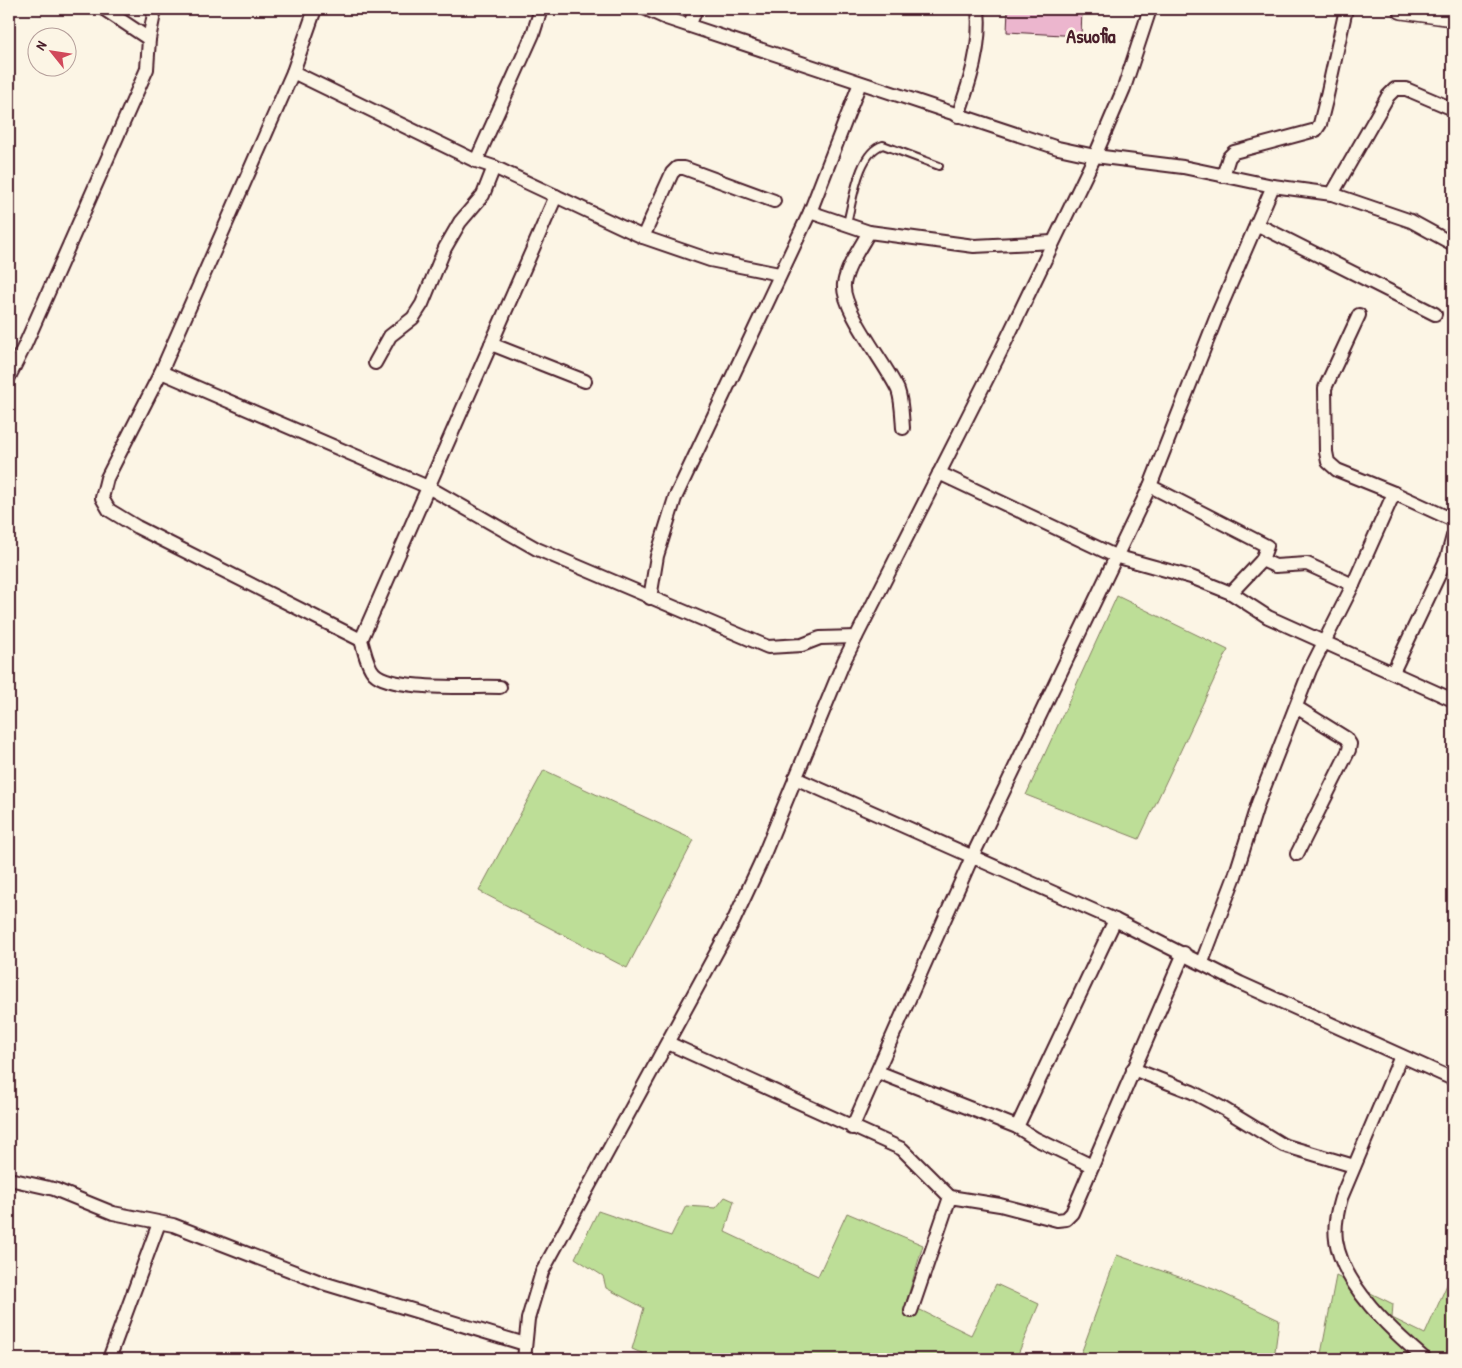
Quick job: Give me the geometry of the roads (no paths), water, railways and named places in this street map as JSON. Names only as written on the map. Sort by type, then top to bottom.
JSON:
[{"type":"main road","points":[[1402,9],[1453,16]]},
{"type":"street","points":[[104,9],[149,39]]},
{"type":"street","points":[[9,377],[26,345],[147,69],[149,39],[156,9]]},
{"type":"street","points":[[315,9],[293,72],[162,372],[107,478],[102,498],[109,510],[145,532],[361,640]]},
{"type":"street","points":[[476,161],[533,34],[541,9]]},
{"type":"street","points":[[646,9],[666,18],[690,24],[860,83],[1058,148],[1095,156],[1183,167],[1273,186],[1332,194],[1411,222],[1453,244]]},
{"type":"street","points":[[690,24],[696,9]]},
{"type":"street","points":[[958,116],[970,83],[980,30],[978,9]]},
{"type":"street","points":[[524,1359],[528,1319],[542,1272],[733,922],[760,864],[818,719],[856,637],[1095,156],[1124,88],[1150,9]]},
{"type":"street","points":[[1223,176],[1229,157],[1234,152],[1316,130],[1320,124],[1326,100],[1346,9]]},
{"type":"street","points":[[293,72],[476,161],[494,167],[643,237],[710,260],[779,274]]},
{"type":"street","points":[[650,598],[657,556],[675,498],[779,274],[810,212],[860,83]]},
{"type":"street","points":[[1332,194],[1388,96],[1395,89],[1406,89],[1453,109]]},
{"type":"street","points":[[376,363],[390,336],[412,318],[422,304],[445,248],[460,222],[483,194],[494,167]]},
{"type":"street","points":[[643,237],[672,173],[677,168],[684,168],[774,201]]},
{"type":"street","points":[[852,1128],[972,857],[1150,486],[1218,313],[1273,186]]},
{"type":"street","points":[[500,687],[405,685],[383,679],[372,672],[361,640],[556,196]]},
{"type":"street","points":[[810,212],[869,232],[974,246],[1053,242]]},
{"type":"street","points":[[1256,224],[1435,314]]},
{"type":"street","points":[[869,232],[848,270],[844,285],[846,300],[859,326],[878,353],[899,392],[903,428]]},
{"type":"street","points":[[1358,315],[1325,388],[1326,452],[1328,462],[1337,470],[1453,520]]},
{"type":"street","points":[[491,344],[585,381]]},
{"type":"street","points":[[162,372],[428,487],[537,549],[768,647],[802,644],[820,638],[856,637]]},
{"type":"street","points":[[939,473],[1115,556],[1191,576],[1231,593],[1268,617],[1453,700]]},
{"type":"street","points":[[1150,486],[1263,542],[1267,546],[1262,560],[1231,593]]},
{"type":"street","points":[[1202,962],[1235,876],[1258,803],[1296,707],[1324,641],[1353,585],[1394,493]]},
{"type":"street","points":[[1393,672],[1447,558],[1453,536]]},
{"type":"street","points":[[1262,560],[1276,566],[1307,564],[1353,585]]},
{"type":"street","points":[[1296,707],[1346,738],[1350,744],[1349,750],[1297,854]]},
{"type":"street","points":[[795,778],[1115,920],[1202,962],[1240,983],[1453,1079]]},
{"type":"street","points":[[1017,1126],[1115,920]]},
{"type":"street","points":[[668,1043],[852,1128],[902,1149],[950,1197],[1000,1205],[1057,1220],[1066,1219],[1072,1213],[1184,953]]},
{"type":"street","points":[[1401,1056],[1341,1198],[1335,1220],[1336,1239],[1340,1257],[1371,1304],[1394,1333],[1425,1359]]},
{"type":"street","points":[[1133,1069],[1192,1092],[1283,1145],[1354,1166]]},
{"type":"street","points":[[878,1072],[1017,1126],[1036,1139],[1092,1166]]},
{"type":"street","points":[[9,1179],[54,1189],[113,1213],[182,1228],[323,1283],[524,1344]]},
{"type":"street","points":[[911,1311],[950,1197]]},
{"type":"street","points":[[109,1359],[159,1223]]},
{"type":"lane","points":[[847,223],[866,156],[873,148],[882,146],[939,166]]},
{"type":"district","name":"Asuofia","points":[[1091,35]]}]
